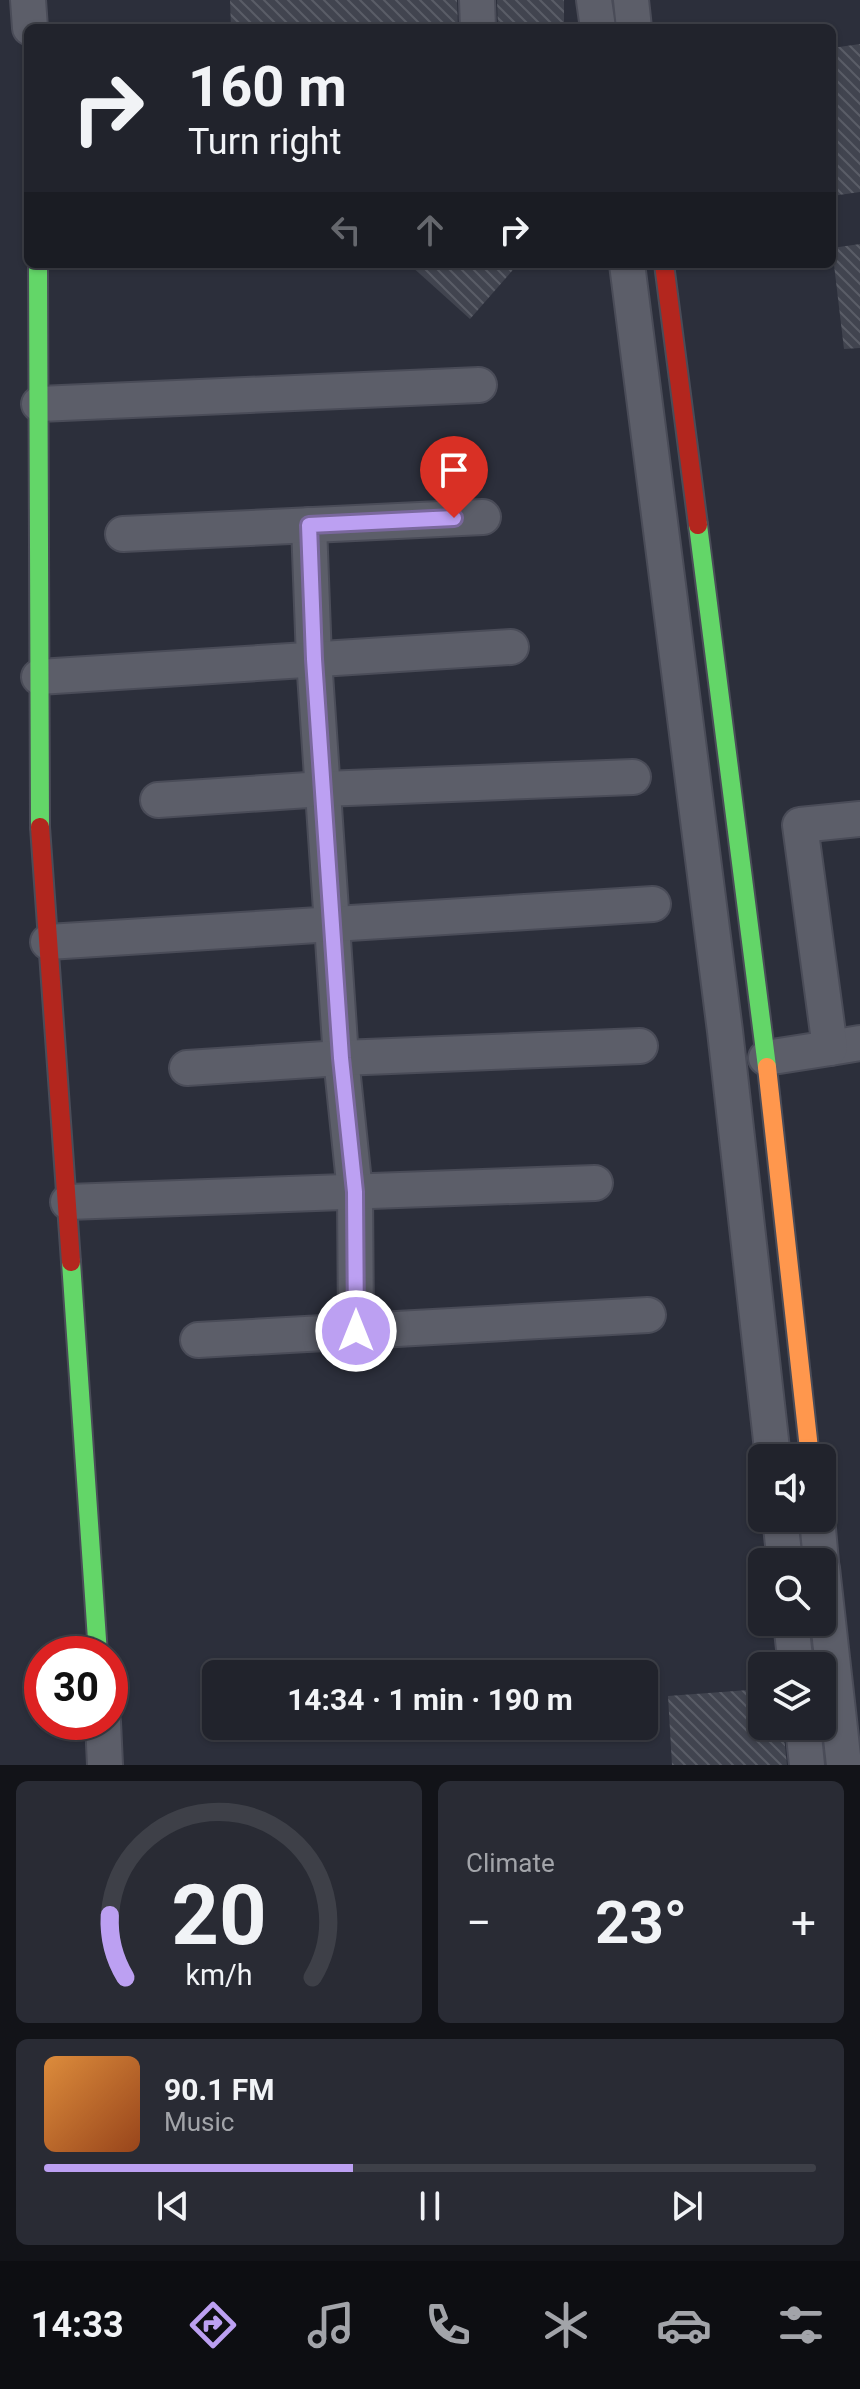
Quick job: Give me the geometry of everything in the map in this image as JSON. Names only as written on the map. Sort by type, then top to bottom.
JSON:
[{"type":"street","points":[[28,0],[30,24]]},
{"type":"street","points":[[477,0],[478,24]]},
{"type":"street","points":[[594,0],[597,24]]},
{"type":"street","points":[[631,0],[634,24]]},
{"type":"street","points":[[38,268],[40,822],[97,1636]]},
{"type":"street","points":[[628,268],[725,1031],[771,1444]]},
{"type":"street","points":[[665,268],[766,1058],[808,1444]]},
{"type":"street","points":[[39,404],[479,385]]},
{"type":"street","points":[[123,534],[483,517]]},
{"type":"street","points":[[309,525],[314,659],[341,1058],[355,1192],[356,1331]]},
{"type":"street","points":[[39,677],[511,647]]},
{"type":"street","points":[[158,800],[323,789],[633,777]]},
{"type":"street","points":[[766,1058],[845,1045],[800,825],[860,819]]},
{"type":"street","points":[[48,942],[653,904]]},
{"type":"street","points":[[187,1068],[341,1058],[640,1046]]},
{"type":"street","points":[[68,1202],[595,1183]]},
{"type":"street","points":[[198,1340],[648,1315]]},
{"type":"street","points":[[830,1636],[844,1765]]},
{"type":"street","points":[[104,1740],[105,1765]]},
{"type":"street","points":[[804,1740],[807,1765]]},
{"type":"building","points":[[230,0],[457,0],[458,24],[231,24]]},
{"type":"building","points":[[497,0],[564,0],[564,24],[498,24]]},
{"type":"building","points":[[860,44],[860,192],[836,195],[836,47]]},
{"type":"building","points":[[860,244],[860,348],[844,349],[834,268],[836,247]]},
{"type":"building","points":[[413,268],[515,268],[470,319]]},
{"type":"building","points":[[748,1690],[748,1740],[784,1740],[787,1765],[672,1765],[668,1696]]},
{"type":"traffic: fast","points":[[38,268],[40,827]]},
{"type":"traffic: fast","points":[[698,525],[767,1067]]},
{"type":"traffic: fast","points":[[71,1262],[97,1636]]},
{"type":"traffic: slow","points":[[767,1067],[808,1444]]},
{"type":"traffic: jam","points":[[665,268],[698,525]]},
{"type":"traffic: jam","points":[[40,827],[71,1262]]},
{"type":"route","points":[[356,1331],[355,1192],[341,1058],[314,659],[309,525],[454,518]]}]
